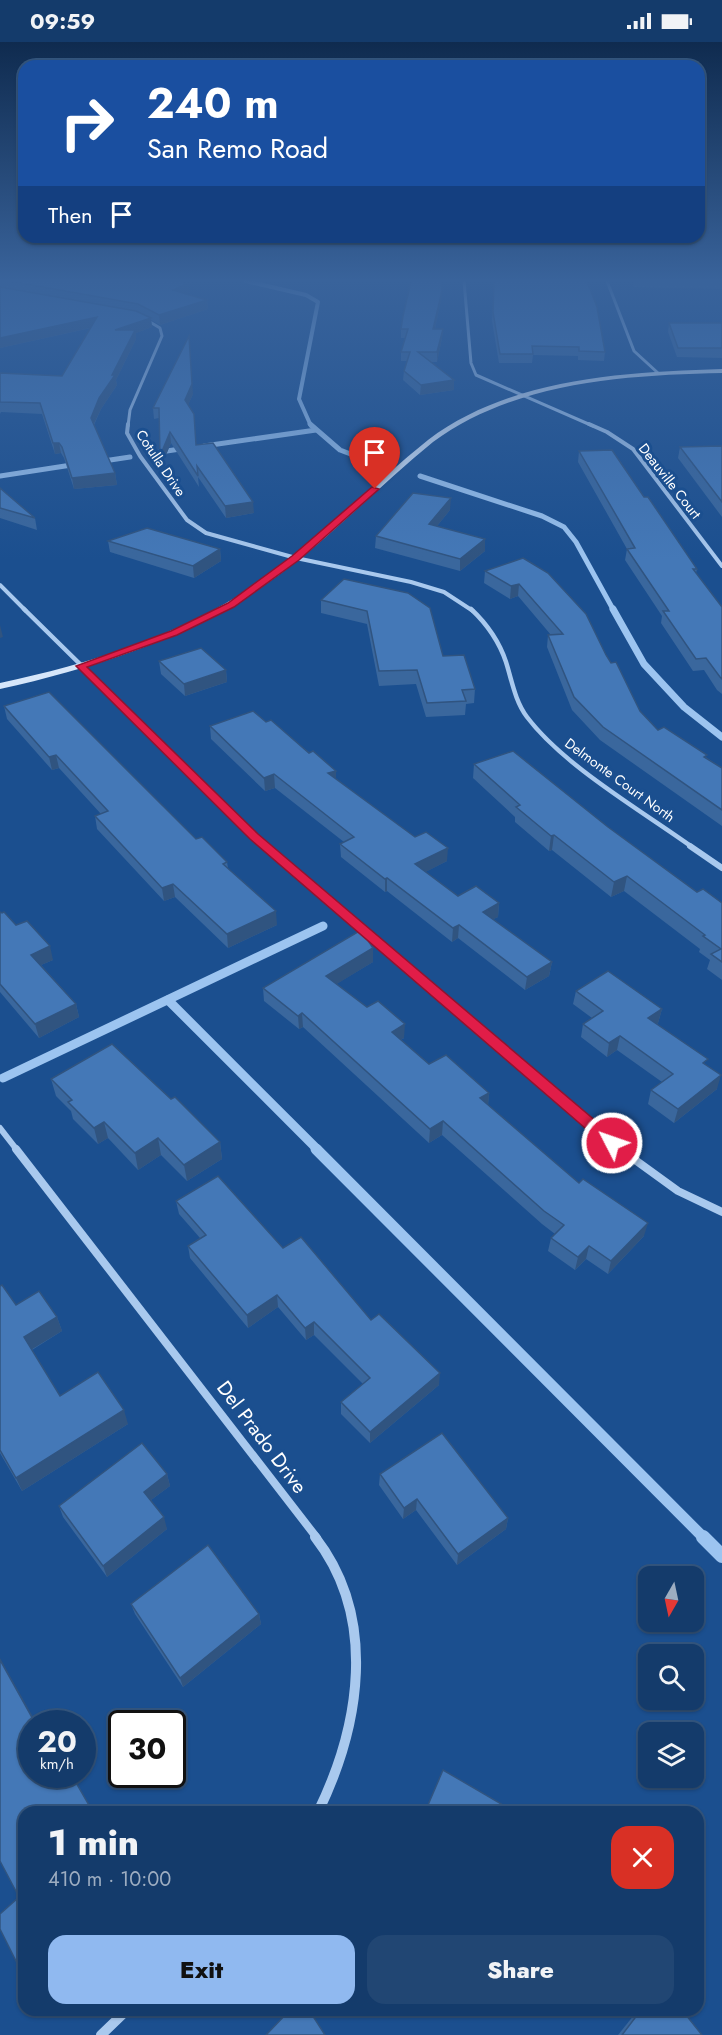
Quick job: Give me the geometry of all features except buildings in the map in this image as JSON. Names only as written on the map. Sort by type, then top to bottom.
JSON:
[{"type":"street","name":"Cotulla Drive","points":[[146,374],[130,410],[126,427],[129,440],[187,520],[220,539],[296,558]]},
{"type":"street","name":"Deauville Court","points":[[477,374],[487,382],[607,432],[633,449],[647,464],[722,566]]},
{"type":"street","points":[[0,686],[81,666],[192,626],[258,588],[431,441],[475,415],[522,397],[573,385],[651,374]]},
{"type":"street","name":"Delmonte Court North","points":[[296,558],[411,582],[444,592],[466,604],[488,625],[505,659],[516,698],[527,717],[560,753],[722,868]]},
{"type":"street","points":[[0,585],[254,837],[603,1136],[678,1191],[722,1212]]},
{"type":"street","name":"Del Prado Drive","points":[[0,1128],[321,1544],[345,1591],[357,1636],[358,1684],[350,1735],[335,1780],[321,1806]]},
{"type":"street","points":[[101,2035],[121,2016]]},
{"type":"waterway","points":[[304,374],[299,399],[310,424]]},
{"type":"waterway","points":[[310,424],[340,450],[377,464]]},
{"type":"waterway","points":[[204,446],[316,430]]},
{"type":"waterway","points":[[160,452],[187,448]]},
{"type":"waterway","points":[[97,462],[130,457]]},
{"type":"waterway","points":[[0,476],[78,464]]},
{"type":"waterway","points":[[420,476],[542,516],[564,527],[576,542],[614,611]]},
{"type":"waterway","points":[[613,609],[644,664],[684,707],[722,737]]},
{"type":"waterway","points":[[3,1078],[323,926]]},
{"type":"waterway","points":[[168,1000],[318,1150]]},
{"type":"waterway","points":[[316,1149],[704,1538]]},
{"type":"waterway","points":[[704,1538],[722,1556]]},
{"type":"route","points":[[375,489],[296,558],[258,588],[231,605],[192,626],[81,666],[254,837],[612,1143]]}]
